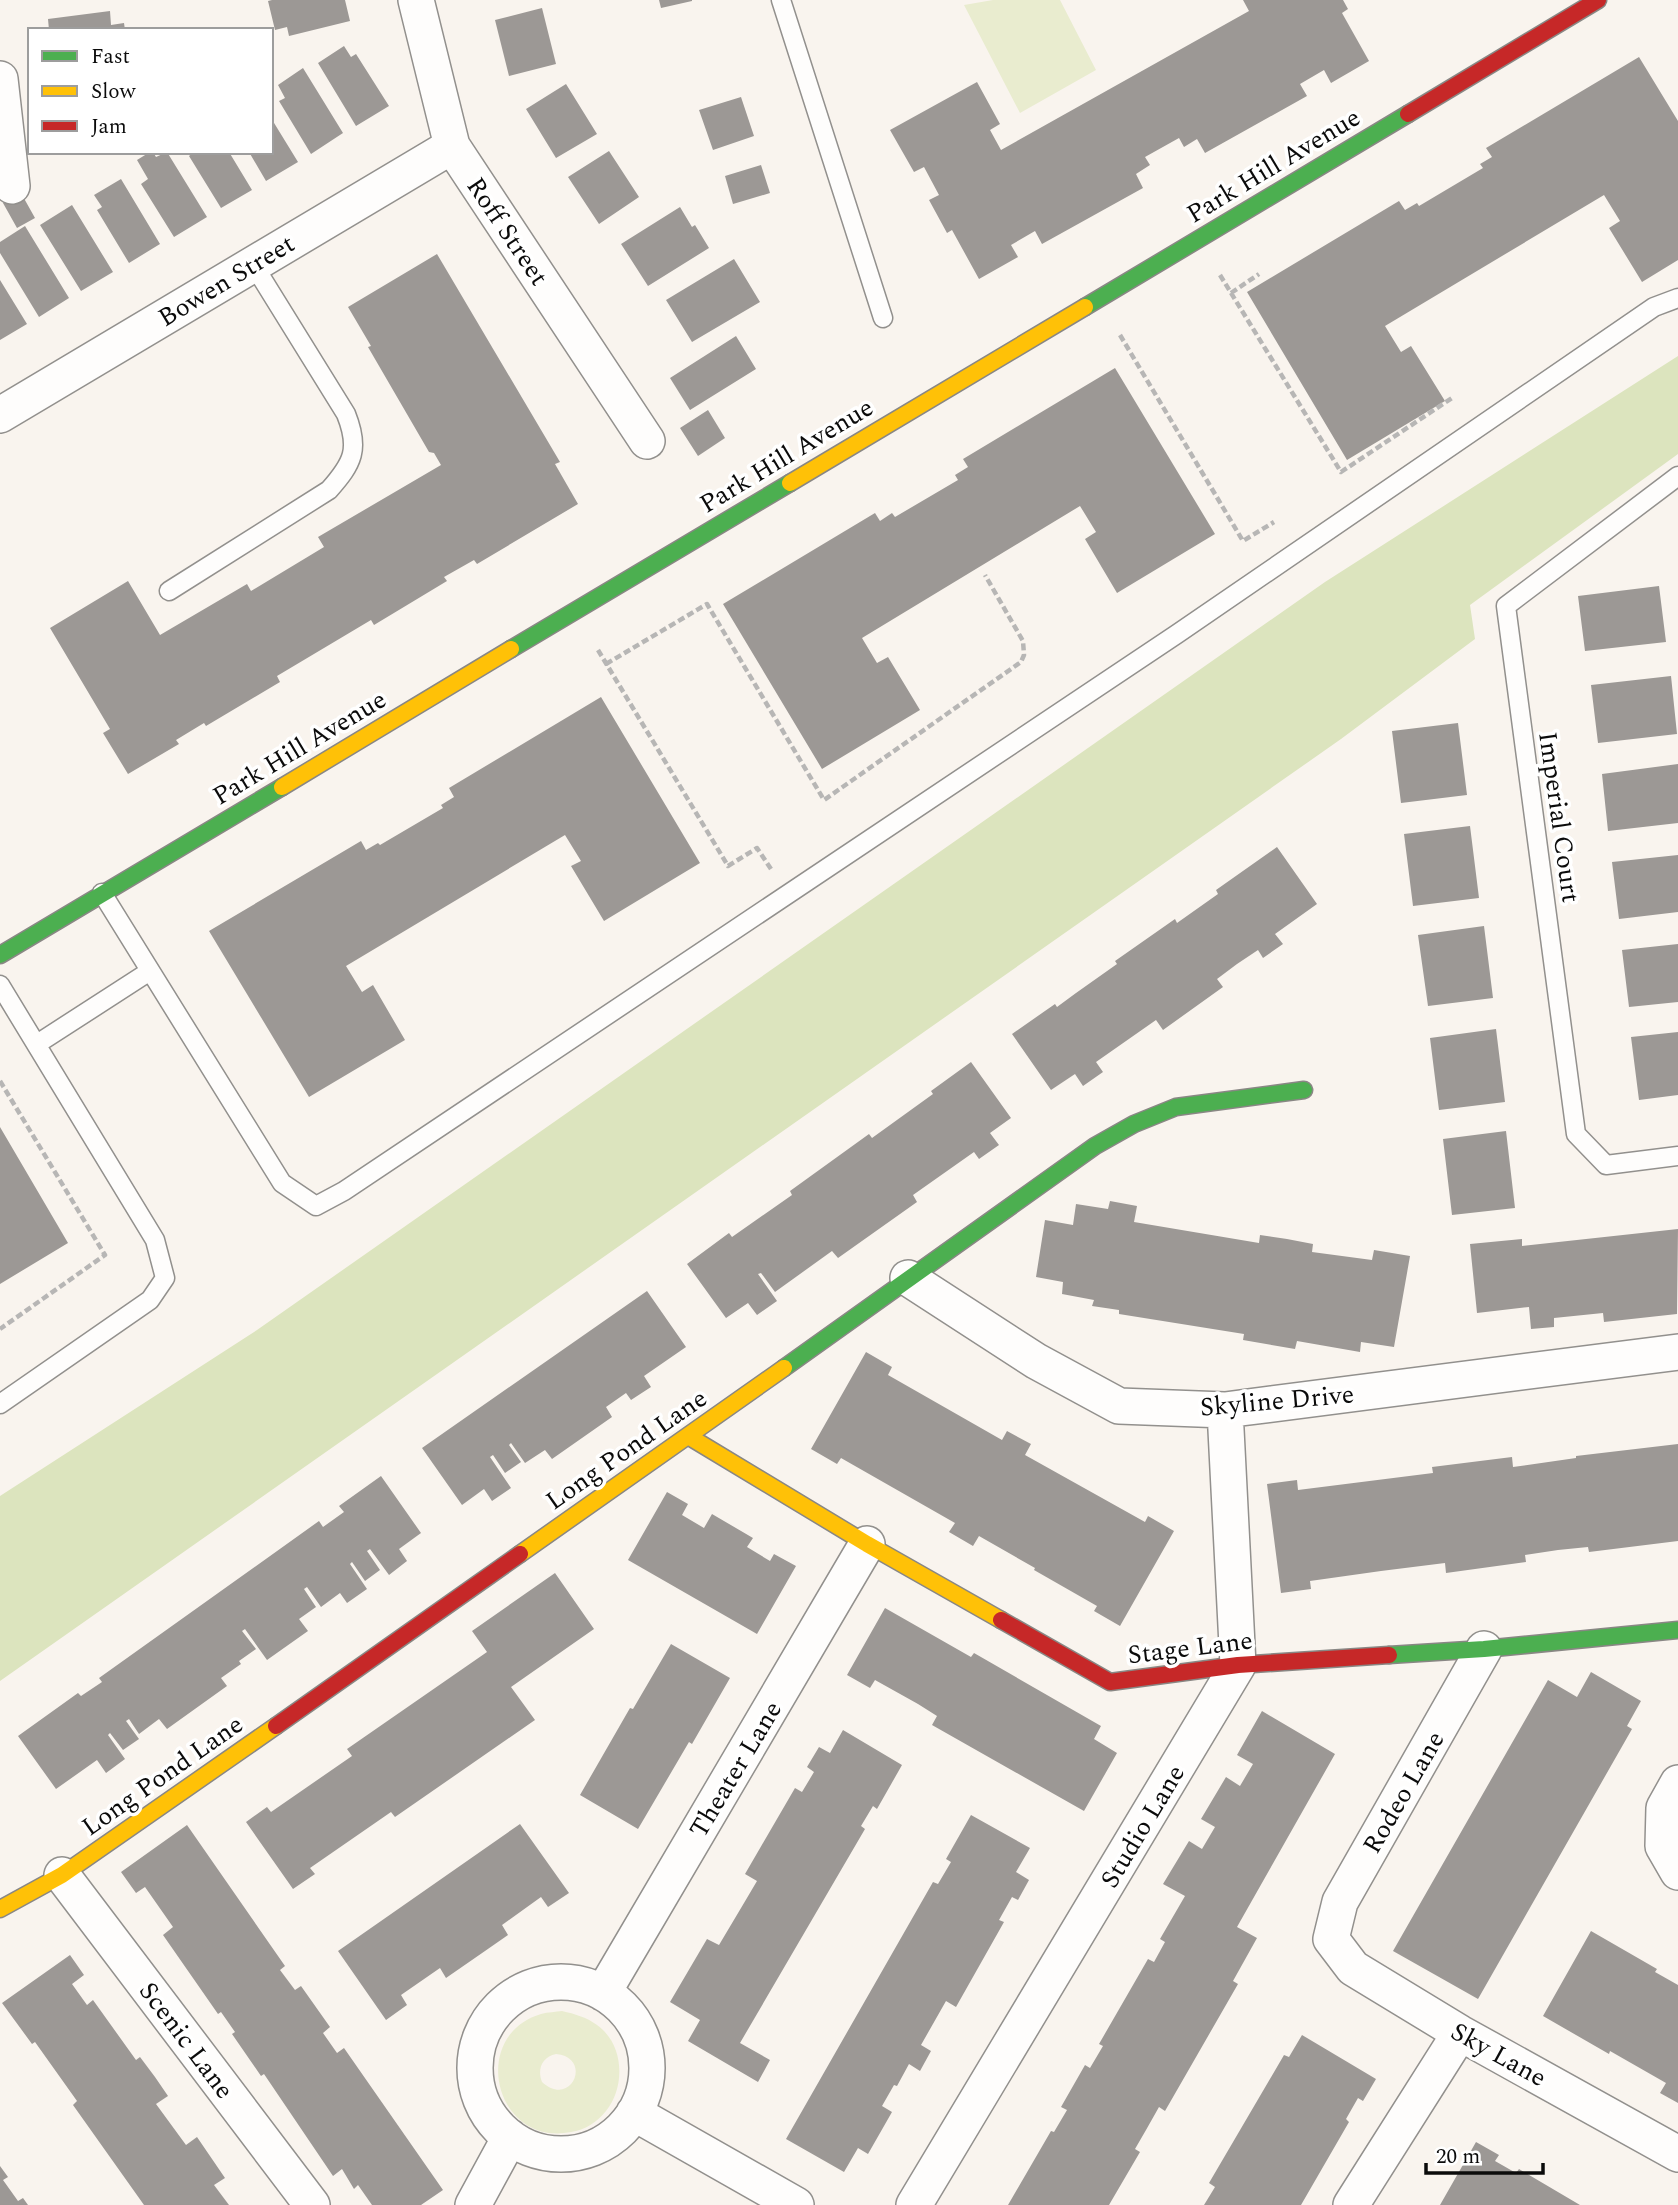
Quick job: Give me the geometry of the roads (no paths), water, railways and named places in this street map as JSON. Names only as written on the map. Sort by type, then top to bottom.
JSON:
[{"type":"street","name":"Roff Street","points":[[416,0],[452,146],[647,441]]},
{"type":"street","name":"Park Hill Avenue","points":[[0,955],[1598,0]]},
{"type":"street","points":[[0,79],[12,186]]},
{"type":"street","name":"Bowen Street","points":[[0,415],[452,146]]},
{"type":"street","name":"Long Pond Lane","points":[[0,1909],[62,1875],[688,1436],[1095,1146],[1135,1124],[1176,1107],[1304,1090]]},
{"type":"street","name":"Skyline Drive","points":[[908,1279],[1036,1361],[1119,1406],[1225,1410],[1678,1352]]},
{"type":"street","points":[[1225,1410],[1238,1665]]},
{"type":"street","name":"Stage Lane","points":[[688,1436],[867,1545],[1110,1682],[1238,1665],[1484,1649],[1678,1630]]},
{"type":"street","name":"Theater Lane","points":[[603,1993],[867,1545]]},
{"type":"street","name":"Rodeo Lane","points":[[1331,1939],[1340,1902],[1484,1649]]},
{"type":"street","name":"Studio Lane","points":[[914,2205],[1238,1665]]},
{"type":"street","points":[[1678,1783],[1664,1808],[1663,1846],[1678,1872]]},
{"type":"street","name":"Scenic Lane","points":[[62,1875],[312,2205]]},
{"type":"street","name":"Sky Lane","points":[[1331,1939],[1353,1968],[1460,2033],[1678,2154]]},
{"type":"street","points":[[566,1982],[593,1987],[616,2001],[634,2021],[644,2046],[648,2071],[643,2098],[634,2113],[610,2139],[586,2151],[560,2155],[534,2150],[510,2137],[491,2117],[478,2092],[475,2065],[477,2052],[480,2038],[493,2014],[514,1996],[538,1984],[566,1982]]},
{"type":"street","points":[[1351,2205],[1460,2033]]},
{"type":"street","points":[[634,2113],[796,2205]]},
{"type":"street","points":[[473,2205],[510,2137]]},
{"type":"lane","points":[[781,0],[883,318]]},
{"type":"lane","points":[[169,591],[329,490],[343,474],[353,456],[353,430],[346,414],[253,264]]},
{"type":"lane","points":[[102,893],[282,1183],[316,1206],[344,1191],[1177,634],[1654,307],[1678,298]]},
{"type":"lane","name":"Imperial Court","points":[[1678,476],[1506,606],[1576,1134],[1606,1165],[1678,1156]]},
{"type":"lane","points":[[37,1044],[150,971]]},
{"type":"lane","points":[[0,985],[156,1240],[165,1278],[149,1300],[0,1404]]}]
